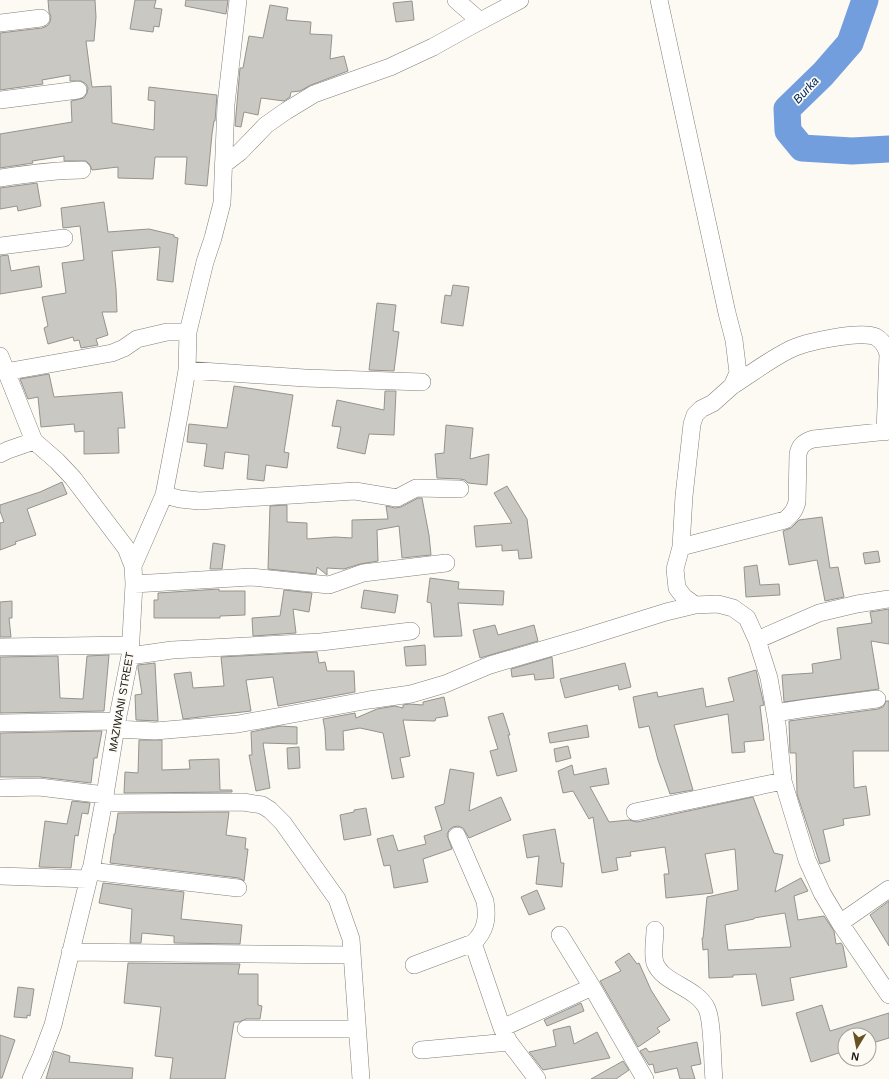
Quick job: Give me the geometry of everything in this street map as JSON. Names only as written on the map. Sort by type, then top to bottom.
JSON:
[{"type":"street","points":[[132,566],[164,494],[180,411],[186,370],[188,332],[205,262],[222,203],[226,104],[238,0]]},
{"type":"street","points":[[456,0],[480,21]]},
{"type":"street","points":[[223,165],[240,152],[266,125],[314,94],[390,67],[433,47],[520,0]]},
{"type":"street","points":[[659,0],[726,313],[734,340],[738,373],[732,386]]},
{"type":"street","points":[[0,23],[41,18]]},
{"type":"street","points":[[0,100],[78,90]]},
{"type":"street","points":[[0,178],[36,172],[82,170]]},
{"type":"street","points":[[0,246],[64,238]]},
{"type":"street","points":[[3,364],[112,353],[124,348],[137,339],[153,334],[188,332]]},
{"type":"street","points":[[681,546],[785,520],[792,514],[797,502],[798,454],[799,448],[807,441],[813,439],[887,431],[888,354],[886,346],[874,336],[864,335],[824,339],[800,345],[788,350],[732,386],[713,403],[701,409],[695,415],[692,424],[684,496],[681,546],[675,569],[677,588],[684,597],[695,604]]},
{"type":"street","name":"MAZIWANI STREET","points":[[3,364],[34,441],[57,461],[73,478],[126,548],[132,566],[134,584],[130,651],[89,875],[53,1025],[31,1079]]},
{"type":"street","points":[[186,370],[305,378],[422,382]]},
{"type":"street","points":[[0,454],[34,441]]},
{"type":"street","points":[[164,494],[180,499],[199,500],[355,491],[397,498],[416,488],[460,489]]},
{"type":"street","points":[[134,584],[251,577],[329,585],[363,573],[446,563]]},
{"type":"street","points":[[757,640],[819,613],[857,604],[889,599]]},
{"type":"street","points":[[0,723],[116,725],[155,731],[238,724],[355,702],[411,694],[445,684],[490,665],[695,604],[718,604],[733,608],[747,618],[757,640],[769,678],[775,713],[783,781],[807,860],[822,893],[840,923],[889,995]]},
{"type":"street","points":[[0,647],[130,651],[172,650],[321,642],[411,631]]},
{"type":"street","points":[[775,713],[877,699]]},
{"type":"street","points":[[635,812],[783,781]]},
{"type":"street","points":[[0,788],[39,787],[104,799],[237,801],[262,805],[270,810],[283,823],[337,899],[351,939],[361,1079]]},
{"type":"street","points":[[414,965],[473,943],[480,937],[486,922],[485,901],[457,836]]},
{"type":"street","points":[[0,876],[89,875],[238,888]]},
{"type":"street","points":[[840,923],[889,889]]},
{"type":"street","points":[[655,930],[654,955],[657,967],[665,975],[694,994],[703,1002],[707,1010],[710,1020],[714,1079]]},
{"type":"street","points":[[560,935],[592,987],[644,1079]]},
{"type":"street","points":[[473,943],[506,1035],[537,1079]]},
{"type":"street","points":[[70,952],[352,955]]},
{"type":"street","points":[[421,1050],[506,1035],[592,987]]},
{"type":"street","points":[[246,1028],[357,1029]]},
{"type":"building","points":[[48,0],[95,0],[96,17],[94,41],[86,41],[92,87],[111,86],[112,123],[154,130],[155,101],[148,100],[149,87],[217,95],[207,186],[185,184],[187,157],[155,157],[153,179],[118,178],[118,167],[92,170],[86,161],[64,161],[64,156],[0,168],[0,134],[72,122],[71,101],[84,98],[87,93],[88,88],[86,84],[81,81],[70,81],[70,75],[42,80],[43,84],[0,90],[0,33],[42,28],[47,26],[51,17]]},
{"type":"building","points":[[135,0],[156,0],[154,8],[162,9],[159,27],[154,26],[153,32],[130,29]]},
{"type":"building","points":[[186,0],[228,0],[226,14],[185,6]]},
{"type":"building","points":[[412,1],[414,20],[396,22],[393,3]]},
{"type":"building","points":[[270,5],[288,8],[286,20],[311,22],[310,34],[332,35],[330,59],[344,56],[348,71],[311,85],[300,91],[291,92],[290,97],[284,101],[261,98],[258,115],[244,112],[241,127],[235,126],[240,68],[243,68],[249,36],[263,38]]},
{"type":"building","points":[[37,183],[41,206],[18,211],[17,206],[0,209],[0,188]]},
{"type":"building","points":[[104,202],[108,232],[149,229],[174,235],[174,237],[178,238],[173,282],[157,280],[160,247],[112,251],[117,312],[102,312],[108,335],[96,339],[98,345],[81,348],[79,340],[74,341],[73,337],[48,344],[44,328],[48,326],[42,297],[66,293],[62,263],[84,260],[80,226],[63,228],[61,208]]},
{"type":"building","points":[[8,255],[11,271],[39,266],[42,287],[0,294],[0,256]]},
{"type":"building","points":[[453,285],[469,287],[463,326],[441,323],[445,295],[451,296]]},
{"type":"building","points":[[377,303],[396,305],[393,331],[399,332],[394,371],[369,370]]},
{"type":"building","points":[[49,374],[54,397],[122,392],[125,428],[118,428],[119,453],[84,454],[84,431],[75,432],[74,424],[41,427],[38,397],[28,399],[20,379]]},
{"type":"building","points":[[234,386],[293,395],[284,452],[289,453],[287,468],[266,465],[264,481],[247,479],[249,455],[225,452],[223,469],[204,466],[207,444],[187,442],[189,424],[227,428]]},
{"type":"building","points":[[385,391],[396,391],[394,435],[369,434],[365,454],[337,448],[341,427],[332,426],[337,400],[384,410]]},
{"type":"building","points":[[446,425],[473,428],[470,459],[489,454],[487,485],[468,483],[465,480],[460,479],[437,478],[435,454],[444,453]]},
{"type":"building","points":[[62,482],[67,494],[27,509],[36,535],[15,542],[16,544],[0,550],[0,523],[4,522],[0,511],[0,505],[40,492]]},
{"type":"building","points":[[507,486],[527,519],[532,558],[519,559],[518,550],[502,551],[502,545],[476,547],[474,526],[512,523],[494,493]]},
{"type":"building","points":[[418,498],[422,498],[431,555],[402,558],[399,526],[377,530],[378,561],[360,564],[344,569],[327,568],[327,575],[317,567],[316,574],[268,569],[270,506],[287,505],[287,522],[307,523],[307,539],[335,537],[352,538],[352,520],[388,519],[386,506],[395,508],[401,507]]},
{"type":"building","points":[[822,517],[830,568],[838,567],[844,597],[825,601],[817,560],[789,565],[783,531],[791,528],[799,520]]},
{"type":"building","points":[[213,543],[225,545],[222,569],[210,569]]},
{"type":"building","points":[[878,551],[880,562],[865,564],[863,553]]},
{"type":"building","points":[[757,565],[760,585],[779,584],[780,595],[746,597],[744,567]]},
{"type":"building","points":[[430,578],[459,582],[458,589],[504,591],[503,605],[458,603],[462,636],[434,637],[431,603],[427,602]]},
{"type":"building","points":[[219,589],[219,591],[245,591],[245,615],[220,616],[220,618],[154,618],[154,600],[158,600],[158,593]]},
{"type":"building","points":[[284,590],[312,593],[309,612],[293,609],[296,633],[253,636],[252,618],[280,616]]},
{"type":"building","points":[[364,590],[398,595],[395,613],[361,608]]},
{"type":"building","points":[[12,601],[12,618],[9,618],[11,637],[0,637],[0,602]]},
{"type":"building","points":[[889,609],[889,644],[871,641],[879,689],[784,702],[782,675],[813,673],[812,664],[841,659],[837,628],[872,623],[870,612]]},
{"type":"building","points":[[495,625],[498,635],[534,625],[538,641],[480,658],[473,630]]},
{"type":"building","points":[[425,645],[426,665],[406,666],[404,647]]},
{"type":"building","points":[[317,652],[319,663],[325,662],[327,671],[354,671],[355,692],[278,706],[273,677],[246,680],[251,711],[183,719],[174,674],[191,672],[193,688],[224,686],[221,657]]},
{"type":"building","points":[[109,655],[104,711],[0,713],[0,657],[58,656],[60,698],[83,699],[87,656]]},
{"type":"building","points":[[552,657],[554,678],[535,680],[534,674],[512,677],[511,669]]},
{"type":"building","points":[[155,663],[158,721],[136,720],[135,695],[142,694],[138,665]]},
{"type":"building","points":[[625,663],[631,687],[619,690],[618,685],[565,698],[560,679]]},
{"type":"building","points":[[756,670],[764,705],[760,706],[764,740],[744,742],[745,752],[732,753],[728,714],[674,725],[693,790],[670,794],[658,760],[649,726],[639,728],[633,697],[657,692],[658,697],[703,688],[706,707],[734,701],[728,678]]},
{"type":"building","points":[[444,697],[448,716],[436,718],[435,721],[403,720],[410,756],[400,758],[404,777],[392,779],[383,733],[360,728],[343,731],[344,750],[326,750],[323,719],[355,713],[356,718],[377,709],[395,706],[403,708],[403,705],[409,704],[423,705],[423,702]]},
{"type":"building","points":[[886,701],[889,701],[889,751],[853,751],[854,788],[866,786],[870,815],[843,819],[844,825],[823,830],[830,861],[820,864],[797,794],[796,753],[790,753],[789,721],[878,709],[883,707]]},
{"type":"building","points":[[503,713],[510,735],[508,735],[517,771],[497,776],[490,751],[498,749],[488,717]]},
{"type":"building","points":[[587,725],[589,737],[550,743],[548,733]]},
{"type":"building","points":[[280,726],[297,727],[297,744],[263,743],[270,788],[256,791],[249,755],[252,755],[251,732]]},
{"type":"building","points":[[102,731],[97,758],[94,758],[91,783],[40,777],[0,777],[0,733]]},
{"type":"building","points":[[139,740],[162,740],[162,770],[190,769],[189,760],[219,759],[220,790],[232,790],[232,792],[124,793],[125,772],[138,773]]},
{"type":"building","points":[[568,746],[571,758],[556,762],[554,749]]},
{"type":"building","points":[[299,747],[300,768],[288,769],[287,748]]},
{"type":"building","points":[[572,765],[574,775],[606,768],[609,784],[590,787],[609,822],[629,820],[637,822],[753,797],[774,853],[783,855],[775,892],[801,878],[808,891],[794,896],[798,920],[824,916],[834,931],[836,944],[841,943],[843,946],[847,967],[790,978],[794,1000],[762,1006],[756,974],[709,978],[708,949],[703,950],[702,938],[707,897],[738,890],[735,849],[705,854],[713,893],[666,898],[664,874],[669,874],[665,847],[630,852],[631,856],[616,858],[618,870],[602,873],[593,817],[589,819],[573,791],[563,793],[558,771]],"holes":[[[785,913],[791,947],[728,950],[725,925]]]},
{"type":"building","points":[[450,769],[474,773],[469,811],[501,797],[511,820],[469,838],[463,828],[458,826],[453,827],[449,830],[447,835],[452,849],[423,859],[428,882],[394,888],[390,865],[384,866],[377,839],[393,835],[398,851],[426,844],[424,836],[442,830],[435,807],[444,804]]},
{"type":"building","points":[[72,801],[90,803],[88,814],[82,813],[78,836],[75,835],[71,868],[39,867],[45,821],[67,824]]},
{"type":"building","points":[[366,808],[371,835],[344,840],[340,815]]},
{"type":"building","points":[[229,812],[226,835],[246,838],[245,849],[248,849],[244,881],[239,878],[110,863],[118,813]]},
{"type":"building","points":[[555,829],[561,863],[564,863],[562,887],[536,884],[539,856],[527,858],[523,835]]},
{"type":"building","points":[[103,883],[184,892],[181,919],[242,925],[240,944],[174,943],[174,936],[142,933],[141,943],[130,943],[132,909],[99,903]]},
{"type":"building","points":[[537,890],[545,909],[529,915],[521,897]]},
{"type":"building","points":[[889,901],[889,946],[870,915]]},
{"type":"building","points":[[629,953],[637,964],[639,963],[651,990],[670,1020],[657,1028],[660,1032],[638,1047],[600,981],[621,971],[615,962]]},
{"type":"building","points":[[128,963],[240,964],[238,974],[258,974],[258,1005],[262,1006],[260,1019],[246,1019],[239,1022],[234,1022],[225,1079],[170,1079],[173,1058],[155,1056],[161,1007],[124,1003]]},
{"type":"building","points":[[18,987],[34,989],[30,1016],[27,1015],[27,1018],[14,1017]]},
{"type":"building","points":[[581,1003],[584,1011],[547,1026],[544,1020]]},
{"type":"building","points":[[822,1005],[830,1031],[837,1029],[837,1054],[811,1062],[796,1013]]},
{"type":"building","points":[[889,1013],[889,1038],[877,1042],[877,1027],[843,1027]]},
{"type":"building","points":[[570,1026],[574,1044],[597,1032],[610,1058],[543,1070],[529,1052],[556,1046],[553,1030]]},
{"type":"building","points":[[0,1035],[15,1040],[2,1078],[0,1078]]},
{"type":"building","points":[[697,1042],[701,1064],[691,1066],[695,1079],[680,1079],[677,1068],[655,1073],[653,1064],[649,1065],[640,1051],[646,1048],[649,1052]]},
{"type":"building","points":[[54,1051],[70,1056],[69,1062],[133,1068],[132,1079],[46,1079]]},
{"type":"building","points":[[623,1061],[629,1070],[616,1079],[591,1079]]},
{"type":"waterway","name":"Burka","points":[[865,0],[850,43],[823,74],[787,109],[788,131],[802,148],[852,151],[889,149]]}]
